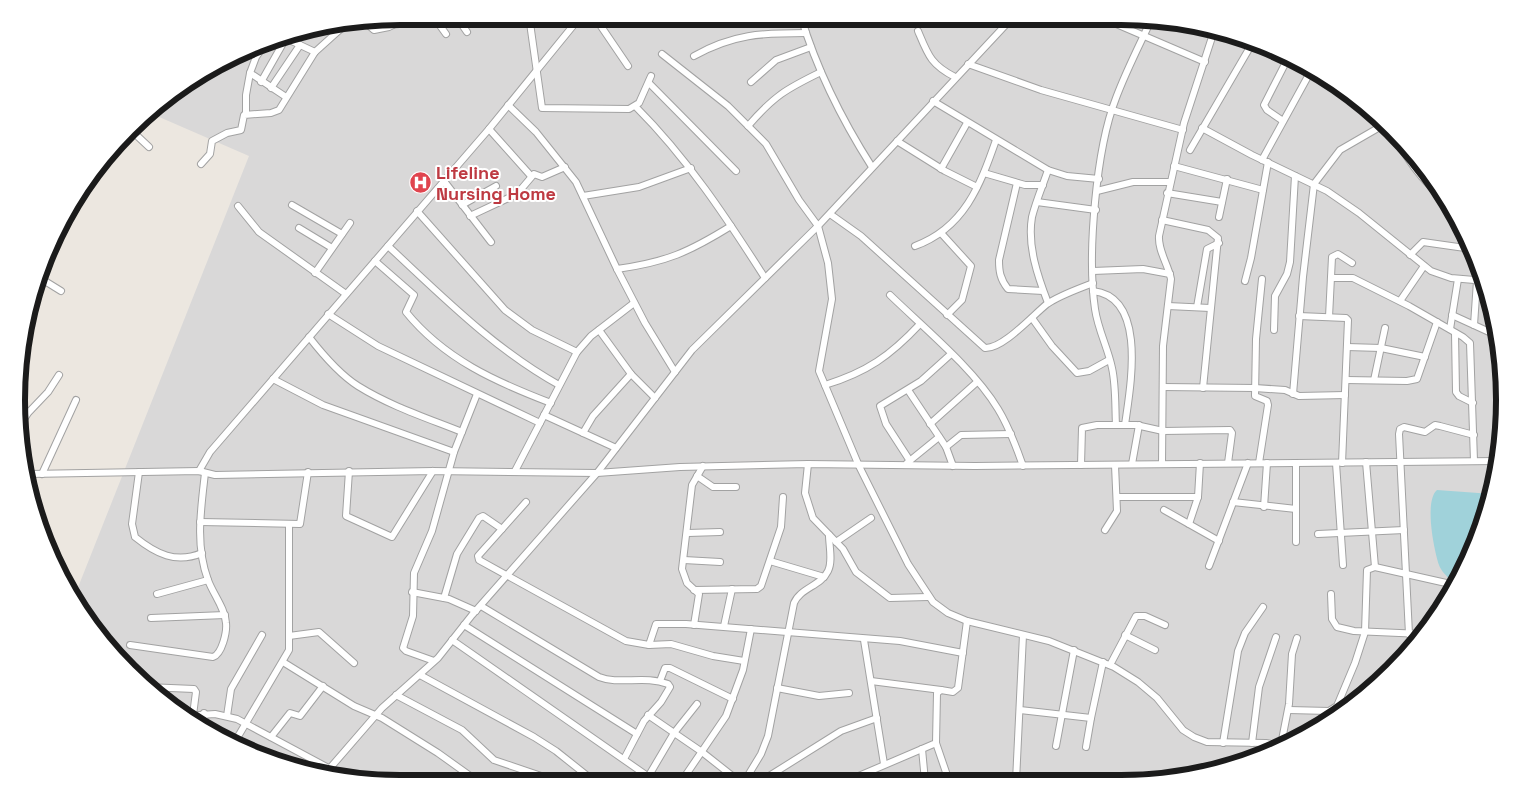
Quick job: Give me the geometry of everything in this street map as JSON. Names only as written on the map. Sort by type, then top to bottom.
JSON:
[{"type":"street","points":[[370,26],[374,30],[380,30],[391,25]]},
{"type":"street","points":[[439,25],[446,34]]},
{"type":"street","points":[[462,25],[467,32]]},
{"type":"street","points":[[529,25],[542,108],[636,107]]},
{"type":"street","points":[[130,645],[216,657],[226,632],[224,615],[208,580],[202,553],[200,522],[202,472],[210,452],[489,129],[574,25]]},
{"type":"street","points":[[600,25],[628,66]]},
{"type":"street","points":[[804,25],[821,72],[853,137],[872,167]]},
{"type":"street","points":[[329,768],[396,694],[434,661],[596,473],[692,350],[830,214],[1005,25]]},
{"type":"street","points":[[1118,25],[1205,62]]},
{"type":"street","points":[[1116,424],[1114,384],[1109,360],[1099,330],[1093,287],[1097,191],[1102,151],[1113,109],[1148,26]]},
{"type":"street","points":[[246,114],[276,112],[315,52],[340,30]]},
{"type":"street","points":[[918,31],[932,61],[938,68],[955,77]]},
{"type":"street","points":[[694,56],[732,39],[755,34],[806,33]]},
{"type":"street","points":[[1162,464],[1163,346],[1170,274],[1159,244],[1167,193],[1183,130],[1212,37]]},
{"type":"street","points":[[292,41],[315,52]]},
{"type":"street","points":[[261,82],[280,45]]},
{"type":"street","points":[[271,88],[300,45]]},
{"type":"street","points":[[751,82],[776,60],[811,47]]},
{"type":"street","points":[[1190,150],[1249,48]]},
{"type":"street","points":[[201,164],[210,154],[211,142],[228,133],[241,130],[243,117],[246,114],[246,95],[250,73],[259,53]]},
{"type":"street","points":[[662,54],[728,106],[766,144],[799,200],[818,226],[828,263],[832,300],[819,371],[859,466],[908,564],[928,597],[948,613],[967,621],[1074,650],[1106,664],[1138,682],[1158,698],[1183,730],[1194,737],[1207,742],[1268,745]]},
{"type":"street","points":[[1283,121],[1267,110],[1264,104],[1285,63]]},
{"type":"street","points":[[968,64],[1041,90],[1183,130]]},
{"type":"street","points":[[748,126],[777,95],[821,72]]},
{"type":"street","points":[[250,73],[286,97]]},
{"type":"street","points":[[1245,281],[1263,190],[1265,161],[1283,121],[1308,75]]},
{"type":"street","points":[[636,107],[650,79],[736,171]]},
{"type":"street","points":[[933,101],[1048,170],[1067,176],[1098,179]]},
{"type":"street","points":[[508,105],[536,132],[565,167],[584,196],[634,303],[674,372]]},
{"type":"street","points":[[636,107],[661,132],[691,168],[765,278]]},
{"type":"street","points":[[942,169],[968,123]]},
{"type":"street","points":[[1202,128],[1314,184],[1354,209],[1424,266],[1441,275],[1477,281]]},
{"type":"street","points":[[1293,394],[1314,184],[1340,150],[1378,128]]},
{"type":"street","points":[[489,129],[531,176]]},
{"type":"street","points":[[135,135],[149,148]]},
{"type":"street","points":[[897,140],[942,169],[977,187]]},
{"type":"street","points":[[915,246],[941,233],[953,224],[970,202],[996,140]]},
{"type":"street","points":[[1413,165],[1425,180]]},
{"type":"street","points":[[1174,166],[1263,190]]},
{"type":"street","points":[[470,216],[517,194],[535,173],[544,177],[565,167]]},
{"type":"street","points":[[584,196],[640,187],[691,168]]},
{"type":"street","points":[[1048,170],[1032,218],[1032,241],[1043,291],[1048,303]]},
{"type":"street","points":[[984,172],[1017,183],[1043,184]]},
{"type":"street","points":[[1274,330],[1275,296],[1287,274],[1290,262],[1295,176]]},
{"type":"street","points":[[1219,217],[1227,180]]},
{"type":"street","points":[[444,181],[490,242]]},
{"type":"street","points":[[1097,191],[1133,182],[1170,182]]},
{"type":"street","points":[[1017,183],[999,260],[1000,275],[1008,288],[1043,291]]},
{"type":"street","points":[[462,205],[496,186]]},
{"type":"street","points":[[1167,193],[1222,202]]},
{"type":"street","points":[[1037,202],[1096,210]]},
{"type":"street","points":[[292,205],[342,234]]},
{"type":"street","points":[[238,206],[259,232],[346,294]]},
{"type":"street","points":[[417,212],[505,310],[532,330],[577,352]]},
{"type":"street","points":[[830,214],[861,236],[947,315],[987,348],[1032,318],[1048,303],[1093,287],[1110,296],[1118,304],[1128,324],[1133,362],[1125,425]]},
{"type":"street","points":[[1162,220],[1208,230],[1214,233],[1219,243],[1210,308],[1203,388]]},
{"type":"street","points":[[315,273],[350,223]]},
{"type":"street","points":[[617,269],[650,264],[674,257],[704,243],[731,226]]},
{"type":"street","points":[[299,228],[332,248]]},
{"type":"street","points":[[941,233],[971,266],[962,300],[947,315]]},
{"type":"street","points":[[1410,255],[1423,242],[1463,247]]},
{"type":"street","points":[[1197,307],[1207,249],[1219,243]]},
{"type":"street","points":[[388,246],[483,334],[516,359],[560,385]]},
{"type":"street","points":[[1329,317],[1331,261],[1334,254],[1338,254],[1352,263]]},
{"type":"street","points":[[375,261],[414,294],[406,312],[431,339],[459,360],[485,375],[551,403]]},
{"type":"street","points":[[1400,301],[1424,266]]},
{"type":"street","points":[[1093,271],[1143,269],[1170,274]]},
{"type":"street","points":[[1330,278],[1353,278],[1400,301],[1467,340],[1471,349],[1474,461]]},
{"type":"street","points":[[1259,463],[1268,405],[1267,401],[1256,398],[1255,388],[1256,339],[1262,279]]},
{"type":"street","points":[[1458,279],[1452,316],[1456,392],[1459,396],[1473,402]]},
{"type":"street","points":[[44,281],[61,291]]},
{"type":"street","points":[[1474,325],[1477,282]]},
{"type":"street","points":[[890,294],[978,382],[997,407],[1011,434],[1023,466]]},
{"type":"street","points":[[515,471],[577,352],[599,330],[634,303]]},
{"type":"street","points":[[1168,306],[1210,308]]},
{"type":"street","points":[[328,314],[378,346],[540,424]]},
{"type":"street","points":[[1300,316],[1346,318],[1348,320],[1346,380],[1339,463],[1343,565]]},
{"type":"street","points":[[1452,316],[1490,332]]},
{"type":"street","points":[[1032,318],[1052,346],[1077,373],[1089,371],[1109,360]]},
{"type":"street","points":[[1346,380],[1407,382],[1417,379],[1437,322]]},
{"type":"street","points":[[825,384],[855,375],[874,365],[892,352],[920,324]]},
{"type":"street","points":[[1374,380],[1386,328]]},
{"type":"street","points":[[599,330],[631,374],[654,398]]},
{"type":"street","points":[[309,337],[331,363],[357,386],[395,405],[462,432]]},
{"type":"street","points":[[1348,347],[1381,348],[1425,357]]},
{"type":"street","points":[[907,464],[879,408],[883,403],[921,381],[950,354]]},
{"type":"street","points":[[583,433],[592,416],[631,374]]},
{"type":"street","points":[[26,415],[48,392],[59,375]]},
{"type":"street","points":[[273,379],[323,405],[454,452]]},
{"type":"street","points":[[930,424],[978,382]]},
{"type":"street","points":[[1163,387],[1255,388],[1285,390],[1293,394],[1344,395]]},
{"type":"street","points":[[908,390],[946,447],[953,466]]},
{"type":"street","points":[[434,661],[404,650],[413,616],[412,592],[414,573],[432,531],[454,452],[477,394]]},
{"type":"street","points":[[42,474],[76,400]]},
{"type":"street","points":[[544,415],[616,448]]},
{"type":"street","points":[[1081,465],[1082,428],[1116,424],[1139,425],[1162,431],[1230,430],[1232,432],[1228,463]]},
{"type":"street","points":[[1132,464],[1139,425]]},
{"type":"street","points":[[1409,634],[1399,434],[1404,427],[1425,432],[1436,425],[1474,435]]},
{"type":"street","points":[[946,447],[961,435],[1011,434]]},
{"type":"street","points":[[907,464],[939,437]]},
{"type":"street","points":[[32,474],[202,472],[215,475],[350,471],[596,473],[703,466],[808,464],[859,466],[907,464],[1023,466],[1491,461]]},
{"type":"street","points":[[1366,462],[1374,567]]},
{"type":"street","points":[[1189,524],[1198,497],[1200,463]]},
{"type":"street","points":[[1209,566],[1248,463]]},
{"type":"street","points":[[1264,507],[1267,463]]},
{"type":"street","points":[[1296,463],[1296,542]]},
{"type":"street","points":[[808,464],[805,481],[808,505],[816,523],[836,542],[856,572],[887,597],[928,597]]},
{"type":"street","points":[[1105,530],[1116,514],[1116,464]]},
{"type":"street","points":[[694,625],[699,596],[687,583],[682,574],[688,533],[691,491],[703,466]]},
{"type":"street","points":[[350,471],[346,516],[392,537],[433,471]]},
{"type":"street","points":[[138,472],[132,524],[135,537],[171,558],[186,558],[202,553]]},
{"type":"street","points":[[200,522],[300,524],[308,472]]},
{"type":"street","points":[[697,476],[713,487],[736,488]]},
{"type":"street","points":[[694,590],[759,588],[763,584],[783,518],[783,497]]},
{"type":"street","points":[[1117,497],[1198,497]]},
{"type":"street","points":[[526,502],[478,558],[507,576],[626,641],[649,645],[671,644],[713,656],[744,661]]},
{"type":"street","points":[[1233,502],[1264,507],[1296,509]]},
{"type":"street","points":[[1164,510],[1219,540]]},
{"type":"street","points":[[444,598],[457,554],[480,516],[502,529]]},
{"type":"street","points":[[836,542],[871,518]]},
{"type":"street","points":[[237,737],[284,662],[289,650],[289,525]]},
{"type":"street","points":[[1318,534],[1404,530]]},
{"type":"street","points":[[688,533],[720,532]]},
{"type":"street","points":[[748,775],[762,754],[768,736],[796,598],[824,577],[830,565],[829,535]]},
{"type":"street","points":[[684,560],[720,562]]},
{"type":"street","points":[[770,562],[824,577]]},
{"type":"street","points":[[1288,710],[1329,711],[1337,706],[1365,632],[1365,574],[1370,567],[1406,573],[1447,584]]},
{"type":"street","points":[[157,594],[208,580]]},
{"type":"street","points":[[724,626],[732,589]]},
{"type":"street","points":[[412,592],[444,598],[478,608],[599,677],[610,680],[633,678],[660,681],[668,684],[670,687],[661,702],[648,715],[624,759]]},
{"type":"street","points":[[1331,594],[1333,624],[1344,630],[1414,634]]},
{"type":"street","points":[[1223,743],[1238,651],[1245,633],[1263,606]]},
{"type":"street","points":[[1086,747],[1091,718],[1106,664],[1134,618],[1139,614],[1165,625]]},
{"type":"street","points":[[151,618],[224,615]]},
{"type":"street","points":[[871,681],[953,692],[958,688],[967,621]]},
{"type":"street","points":[[649,645],[656,624],[724,626],[864,640],[900,641],[963,653]]},
{"type":"street","points":[[464,625],[637,734]]},
{"type":"street","points":[[685,775],[717,732],[733,699],[751,629]]},
{"type":"street","points":[[290,636],[319,632],[354,663]]},
{"type":"street","points":[[227,716],[231,690],[262,635]]},
{"type":"street","points":[[1016,775],[1023,635]]},
{"type":"street","points":[[1125,635],[1155,650]]},
{"type":"street","points":[[1252,743],[1259,687],[1276,637]]},
{"type":"street","points":[[1283,738],[1288,710],[1292,654],[1297,638]]},
{"type":"street","points":[[452,640],[645,775]]},
{"type":"street","points":[[864,640],[884,764]]},
{"type":"street","points":[[1056,746],[1074,650]]},
{"type":"street","points":[[284,662],[354,706],[376,715],[438,753],[469,775]]},
{"type":"street","points":[[660,681],[664,668],[670,668],[733,699]]},
{"type":"street","points":[[420,674],[541,742],[586,775]]},
{"type":"street","points":[[271,737],[290,713],[300,716],[323,686]]},
{"type":"street","points":[[160,688],[194,689],[196,692],[190,711]]},
{"type":"street","points":[[777,688],[819,696],[849,694]]},
{"type":"street","points":[[941,690],[936,698],[936,743],[947,775]]},
{"type":"street","points":[[396,694],[462,730],[494,760],[538,775]]},
{"type":"street","points":[[649,775],[674,733],[697,704]]},
{"type":"street","points":[[1020,710],[1091,718]]},
{"type":"street","points":[[204,713],[204,720]]},
{"type":"street","points":[[196,715],[204,713],[227,716],[245,723],[315,765]]},
{"type":"street","points":[[648,715],[702,752],[731,775]]},
{"type":"street","points":[[771,775],[841,732],[877,718]]},
{"type":"street","points":[[862,775],[936,743]]},
{"type":"street","points":[[922,749],[924,775]]},
{"type":"shaded area","points":[[400,25],[1121,25],[1170,28],[1218,38],[1242,45],[1287,64],[1309,75],[1349,102],[1403,153],[1419,172],[1446,213],[1476,279],[1489,327],[1493,351],[1496,400],[1495,425],[1489,473],[1483,497],[1467,544],[1446,588],[1419,628],[1368,682],[1329,712],[1287,736],[1242,755],[1194,768],[1170,772],[1121,775],[400,775],[351,772],[303,762],[279,755],[234,736],[212,725],[172,698],[118,647],[102,628],[77,591],[249,156],[156,116],[172,102],[212,75],[256,54],[303,38],[351,28]]},
{"type":"water","points":[[1437,490],[1484,493],[1476,521],[1450,580],[1440,567],[1437,558],[1431,526],[1433,496]]},
{"type":"place","name":"Lifeline Nursing Home","points":[[420,183]]}]
